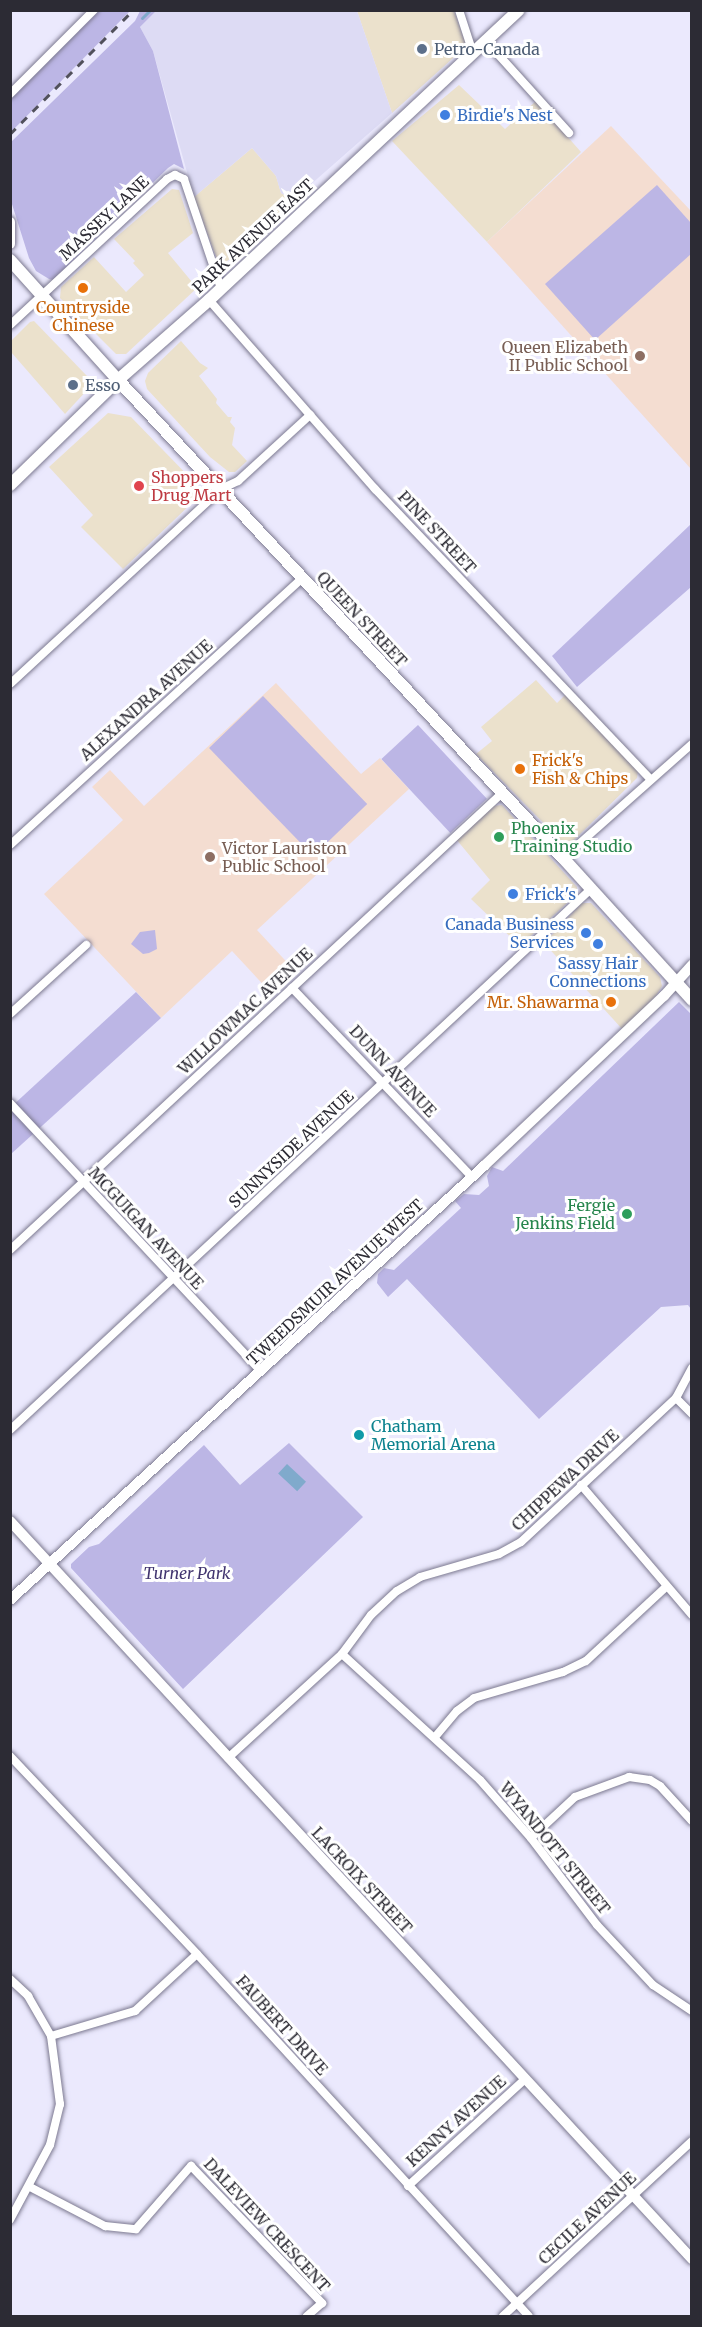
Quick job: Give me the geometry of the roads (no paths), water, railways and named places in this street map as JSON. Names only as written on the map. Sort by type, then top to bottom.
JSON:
[{"type":"main road","name":"PARK AVENUE EAST","points":[[10,485],[118,380],[209,300],[519,10]]},
{"type":"main road","name":"QUEEN STREET","points":[[10,260],[118,380],[563,858],[692,1000]]},
{"type":"street","points":[[10,94],[94,10]]},
{"type":"street","points":[[459,10],[473,53]]},
{"type":"street","points":[[486,41],[569,133]]},
{"type":"street","name":"MASSEY LANE","points":[[42,296],[126,221],[167,179],[175,175],[184,179],[221,288]]},
{"type":"street","points":[[10,222],[10,244]]},
{"type":"street","points":[[10,325],[42,296]]},
{"type":"street","name":"PINE STREET","points":[[209,300],[310,415],[516,641],[650,779]]},
{"type":"street","points":[[10,684],[221,489],[236,482],[310,415]]},
{"type":"street","name":"ALEXANDRA AVENUE","points":[[10,845],[302,578]]},
{"type":"street","points":[[563,858],[692,744]]},
{"type":"street","name":"WILLOWMAC AVENUE","points":[[10,1250],[501,794]]},
{"type":"street","name":"SUNNYSIDE AVENUE","points":[[10,1430],[591,889]]},
{"type":"street","points":[[10,1014],[86,945]]},
{"type":"street","name":"TWEEDSMUIR AVENUE WEST","points":[[10,1600],[472,1177],[676,983],[692,965]]},
{"type":"street","name":"DUNN AVENUE","points":[[292,988],[472,1177]]},
{"type":"street","name":"MCGUIGAN AVENUE","points":[[10,1103],[261,1371]]},
{"type":"street","name":"CHIPPEWA DRIVE","points":[[228,1758],[342,1654],[380,1606],[405,1585],[420,1577],[511,1549],[676,1398],[692,1368]]},
{"type":"street","points":[[676,1398],[692,1414]]},
{"type":"street","points":[[581,1485],[692,1615]]},
{"type":"street","name":"LACROIX STREET","points":[[10,1521],[692,2259]]},
{"type":"street","points":[[435,1737],[457,1711],[474,1698],[563,1672],[586,1661],[667,1586]]},
{"type":"street","name":"WYANDOTT STREET","points":[[342,1654],[480,1780],[531,1838],[597,1925],[652,1984],[692,2011]]},
{"type":"street","name":"FAUBERT DRIVE","points":[[10,1756],[197,1954],[530,2316]]},
{"type":"street","points":[[531,1838],[575,1797],[629,1777],[650,1780],[660,1786],[692,1821]]},
{"type":"street","points":[[51,2036],[135,2011],[197,1954]]},
{"type":"street","points":[[10,1979],[27,1996],[51,2036],[60,2104],[50,2145],[30,2187],[10,2220]]},
{"type":"street","name":"KENNY AVENUE","points":[[408,2186],[525,2079]]},
{"type":"street","name":"CECILE AVENUE","points":[[503,2316],[692,2141]]},
{"type":"street","name":"DALEVIEW CRESCENT","points":[[30,2187],[105,2226],[136,2229],[191,2166],[322,2303],[307,2316]]},
{"type":"water","points":[[287,1464],[306,1482],[297,1491],[278,1474]]},
{"type":"waterway","points":[[142,18],[150,10]]},
{"type":"railway","points":[[10,134],[133,10]]},
{"type":"place","name":"Petro-Canada","points":[[422,49]]},
{"type":"place","name":"Birdie's Nest","points":[[445,115]]},
{"type":"place","name":"Countryside Chinese","points":[[83,288]]},
{"type":"place","name":"Queen Elizabeth II Public School","points":[[640,356]]},
{"type":"place","name":"Esso","points":[[73,385]]},
{"type":"place","name":"Shoppers Drug Mart","points":[[139,486]]},
{"type":"place","name":"Frick's Fish & Chips","points":[[520,769]]},
{"type":"place","name":"Phoenix Training Studio","points":[[499,837]]},
{"type":"place","name":"Victor Lauriston Public School","points":[[210,857]]},
{"type":"place","name":"Frick's","points":[[513,894]]},
{"type":"place","name":"Canada Business Services","points":[[586,933]]},
{"type":"place","name":"Sassy Hair Connections","points":[[598,944]]},
{"type":"place","name":"Mr. Shawarma","points":[[611,1002]]},
{"type":"place","name":"Fergie Jenkins Field","points":[[627,1214]]},
{"type":"place","name":"Chatham Memorial Arena","points":[[359,1435]]},
{"type":"park label","name":"Turner Park","points":[[187,1573]]}]
